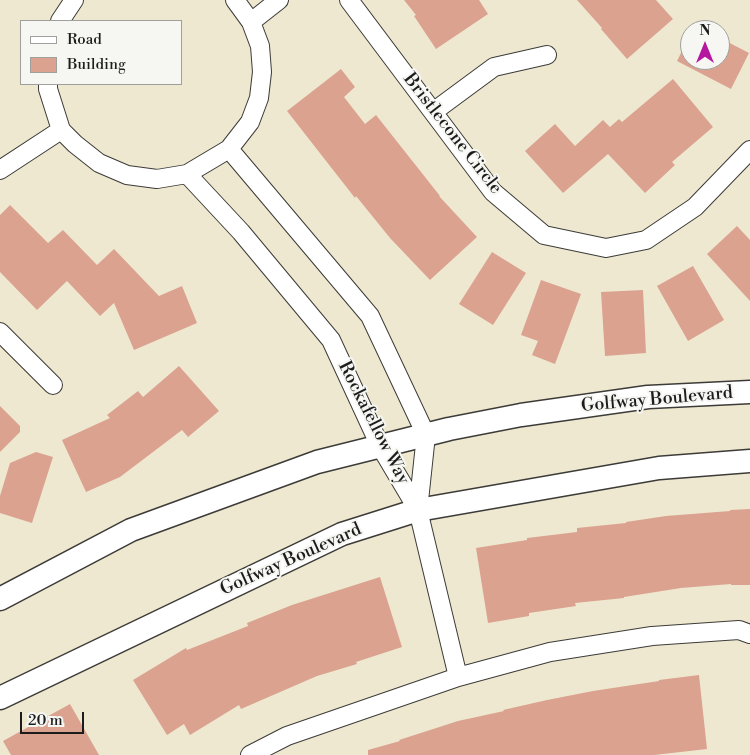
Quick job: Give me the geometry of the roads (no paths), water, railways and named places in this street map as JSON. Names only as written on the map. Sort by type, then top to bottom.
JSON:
[{"type":"street","points":[[61,20],[74,0]]},
{"type":"street","points":[[48,85],[61,130],[98,163],[127,175],[157,179],[188,174],[229,149],[250,122],[259,98],[262,72],[260,46],[251,22],[235,0]]},
{"type":"street","points":[[251,22],[279,0]]},
{"type":"street","name":"Bristlecone Circle","points":[[349,0],[493,192],[544,235],[606,248],[646,240],[695,207],[750,150]]},
{"type":"street","points":[[433,112],[494,67],[547,55]]},
{"type":"street","points":[[0,170],[61,130]]},
{"type":"street","points":[[229,149],[370,316],[426,435]]},
{"type":"street","name":"Rockafellow Way","points":[[188,174],[241,232],[331,340],[380,446],[418,510]]},
{"type":"street","points":[[0,332],[53,385]]},
{"type":"street","name":"Golfway Boulevard","points":[[0,599],[130,530],[317,462],[449,429],[521,415],[648,397],[750,392]]},
{"type":"street","name":"Rockafellow Way","points":[[418,510],[426,435]]},
{"type":"street","name":"Golfway Boulevard","points":[[0,698],[342,534],[418,510],[659,468],[750,461]]},
{"type":"street","points":[[418,510],[458,677]]},
{"type":"street","points":[[250,755],[287,736],[458,677],[550,652],[652,636],[739,630],[750,634]]}]
